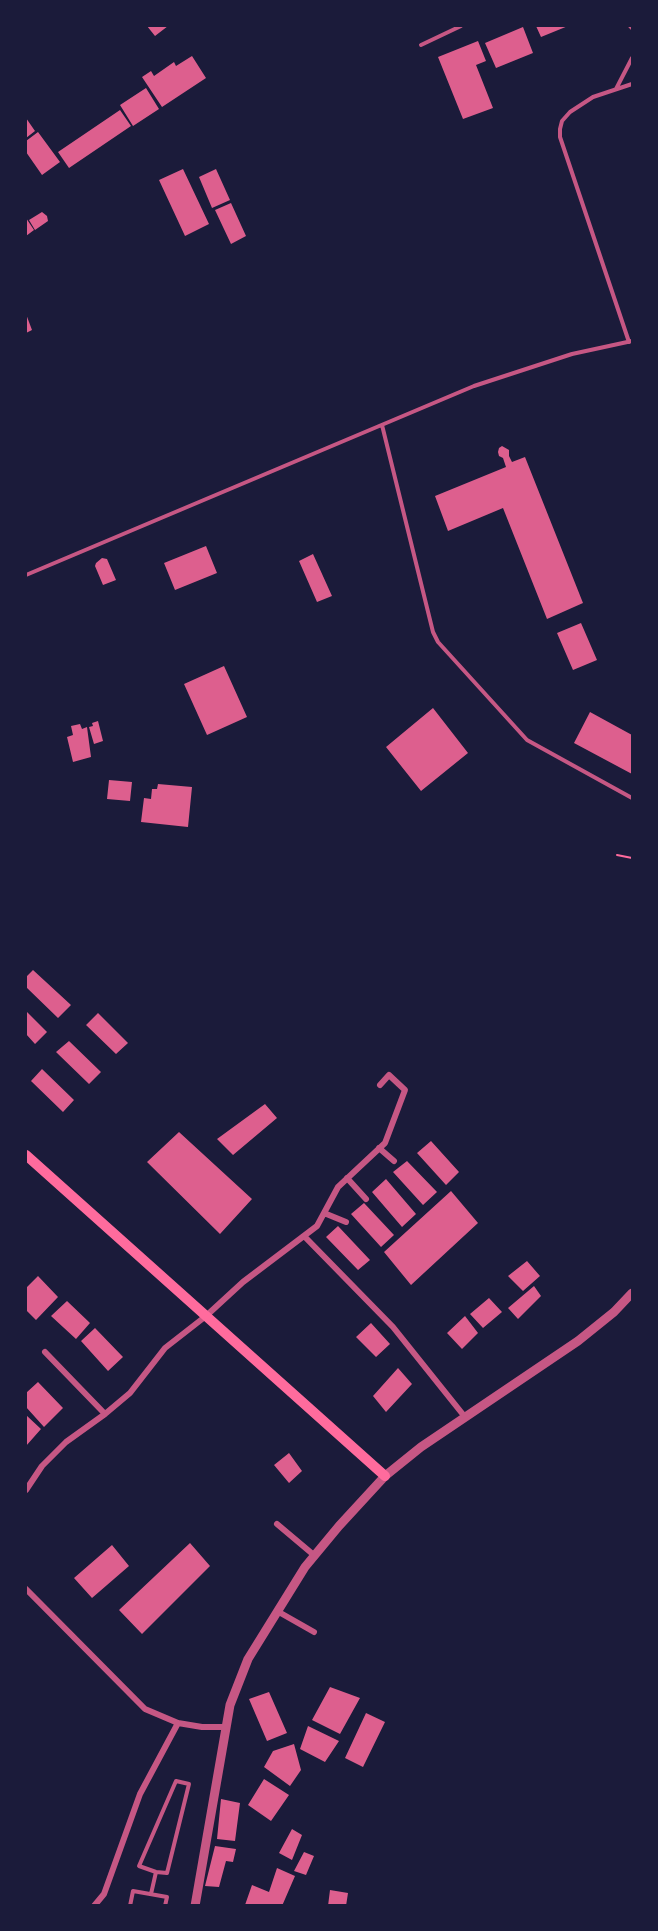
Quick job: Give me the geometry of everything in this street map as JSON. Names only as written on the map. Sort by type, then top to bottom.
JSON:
[{"type":"main road","points":[[26,1155],[385,1476]]},
{"type":"street","points":[[26,1490],[42,1466],[66,1442],[130,1393],[165,1348],[206,1316],[243,1282],[317,1226],[338,1187],[385,1143],[405,1090],[389,1075],[380,1085]]},
{"type":"street","points":[[379,1148],[394,1161]]},
{"type":"street","points":[[347,1178],[366,1198]]},
{"type":"street","points":[[324,1213],[346,1222]]},
{"type":"street","points":[[304,1236],[393,1327],[465,1417]]},
{"type":"street","points":[[195,1905],[230,1705],[248,1659],[277,1611],[315,1556],[385,1476],[421,1447],[578,1341],[614,1312],[633,1293]]},
{"type":"street","points":[[45,1352],[105,1414]]},
{"type":"street","points":[[277,1524],[315,1556]]},
{"type":"street","points":[[26,1589],[145,1709],[178,1723],[202,1727],[226,1727]]},
{"type":"street","points":[[277,1611],[314,1632]]},
{"type":"street","points":[[94,1905],[104,1894],[140,1794],[178,1723]]},
{"type":"lane","points":[[421,45],[461,26]]},
{"type":"lane","points":[[616,90],[633,58]]},
{"type":"lane","points":[[26,575],[485,382],[572,354],[631,342],[560,137],[562,121],[570,112],[593,97],[633,84]]},
{"type":"lane","points":[[382,424],[433,632],[438,642],[527,740],[633,798]]},
{"type":"lane","points":[[176,1781],[189,1784],[167,1873],[156,1872],[139,1866],[176,1781]]},
{"type":"lane","points":[[151,1894],[156,1872]]},
{"type":"lane","points":[[130,1905],[133,1891],[167,1897],[165,1905]]},
{"type":"path","points":[[617,855],[633,858]]},
{"type":"building","points":[[147,26],[168,26],[155,36]]},
{"type":"building","points":[[536,26],[568,26],[541,37]]},
{"type":"building","points":[[523,27],[533,53],[496,68],[485,43]]},
{"type":"building","points":[[478,41],[486,61],[476,65],[493,108],[463,119],[438,57]]},
{"type":"building","points":[[192,56],[206,78],[162,107],[142,77],[151,71],[154,76],[174,62],[176,66]]},
{"type":"building","points":[[146,88],[159,109],[133,126],[120,105]]},
{"type":"building","points":[[120,110],[131,126],[69,168],[58,152]]},
{"type":"building","points":[[26,118],[35,131],[26,138]]},
{"type":"building","points":[[38,132],[60,162],[42,175],[26,152],[26,141]]},
{"type":"building","points":[[183,169],[209,224],[185,236],[159,180]]},
{"type":"building","points":[[216,169],[230,200],[212,208],[199,177]]},
{"type":"building","points":[[231,203],[246,236],[231,244],[215,210]]},
{"type":"building","points":[[42,212],[47,216],[48,221],[35,230],[29,220]]},
{"type":"building","points":[[26,218],[34,230],[26,236]]},
{"type":"building","points":[[26,314],[32,330],[26,333]]},
{"type":"building","points":[[502,446],[509,450],[512,462],[525,457],[583,603],[547,619],[503,508],[448,531],[435,496],[506,467],[498,452]]},
{"type":"building","points":[[206,546],[217,573],[175,590],[164,563]]},
{"type":"building","points":[[313,554],[332,596],[317,602],[299,561]]},
{"type":"building","points":[[102,558],[107,559],[116,580],[103,585],[95,566]]},
{"type":"building","points":[[581,623],[597,660],[573,670],[557,633]]},
{"type":"building","points":[[224,666],[247,717],[207,735],[184,684]]},
{"type":"building","points":[[433,708],[468,753],[421,791],[386,747]]},
{"type":"building","points":[[590,712],[632,735],[632,774],[574,743]]},
{"type":"building","points":[[98,721],[103,741],[94,744],[89,727]]},
{"type":"building","points":[[80,724],[82,729],[87,727],[91,757],[73,762],[67,737],[73,735],[71,726]]},
{"type":"building","points":[[109,780],[132,782],[130,801],[107,799]]},
{"type":"building","points":[[158,784],[192,787],[188,827],[141,822],[144,798],[151,799],[152,789],[157,789]]},
{"type":"building","points":[[33,970],[71,1005],[58,1018],[26,987],[26,977]]},
{"type":"building","points":[[26,1011],[47,1032],[35,1044],[26,1034]]},
{"type":"building","points":[[98,1013],[128,1043],[116,1054],[86,1025]]},
{"type":"building","points":[[69,1041],[101,1072],[89,1084],[56,1052]]},
{"type":"building","points":[[42,1069],[74,1100],[63,1112],[31,1081]]},
{"type":"building","points":[[265,1104],[277,1118],[233,1155],[217,1139]]},
{"type":"building","points":[[179,1132],[252,1199],[220,1234],[147,1162]]},
{"type":"building","points":[[431,1141],[459,1172],[446,1185],[417,1153]]},
{"type":"building","points":[[407,1161],[437,1192],[423,1205],[393,1172]]},
{"type":"building","points":[[386,1179],[416,1214],[402,1227],[372,1192]]},
{"type":"building","points":[[451,1191],[478,1223],[411,1285],[384,1252]]},
{"type":"building","points":[[364,1203],[394,1235],[381,1247],[351,1214]]},
{"type":"building","points":[[338,1226],[370,1260],[358,1270],[326,1237]]},
{"type":"building","points":[[527,1261],[540,1276],[523,1291],[508,1276]]},
{"type":"building","points":[[38,1276],[58,1297],[36,1320],[26,1310],[26,1288]]},
{"type":"building","points":[[534,1286],[541,1296],[518,1319],[508,1308]]},
{"type":"building","points":[[489,1298],[502,1312],[483,1328],[470,1314]]},
{"type":"building","points":[[67,1301],[90,1323],[76,1339],[51,1316]]},
{"type":"building","points":[[465,1316],[478,1333],[462,1349],[447,1333]]},
{"type":"building","points":[[371,1323],[390,1344],[376,1357],[356,1337]]},
{"type":"building","points":[[95,1328],[123,1357],[108,1371],[81,1341]]},
{"type":"building","points":[[398,1368],[412,1384],[386,1412],[373,1396]]},
{"type":"building","points":[[38,1382],[63,1408],[44,1427],[26,1407],[26,1393]]},
{"type":"building","points":[[26,1415],[41,1429],[26,1446]]},
{"type":"building","points":[[289,1453],[302,1471],[289,1483],[274,1465]]},
{"type":"building","points":[[190,1543],[210,1566],[142,1634],[119,1610]]},
{"type":"building","points":[[112,1545],[129,1566],[92,1598],[74,1578]]},
{"type":"building","points":[[330,1687],[360,1698],[340,1734],[312,1720]]},
{"type":"building","points":[[269,1692],[287,1733],[267,1741],[249,1699]]},
{"type":"building","points":[[366,1713],[385,1722],[363,1767],[345,1758]]},
{"type":"building","points":[[308,1726],[339,1741],[325,1762],[300,1749]]},
{"type":"building","points":[[294,1744],[301,1770],[290,1786],[264,1767],[273,1751]]},
{"type":"building","points":[[264,1779],[289,1795],[271,1821],[248,1805]]},
{"type":"building","points":[[221,1799],[240,1803],[235,1841],[217,1839]]},
{"type":"building","points":[[292,1829],[302,1835],[292,1860],[279,1853]]},
{"type":"building","points":[[215,1846],[236,1849],[233,1862],[226,1861],[219,1887],[205,1886]]},
{"type":"building","points":[[304,1852],[314,1856],[306,1875],[294,1871]]},
{"type":"building","points":[[277,1868],[295,1876],[282,1906],[245,1905],[252,1885],[269,1892]]},
{"type":"building","points":[[330,1890],[348,1893],[346,1906],[328,1906]]}]
